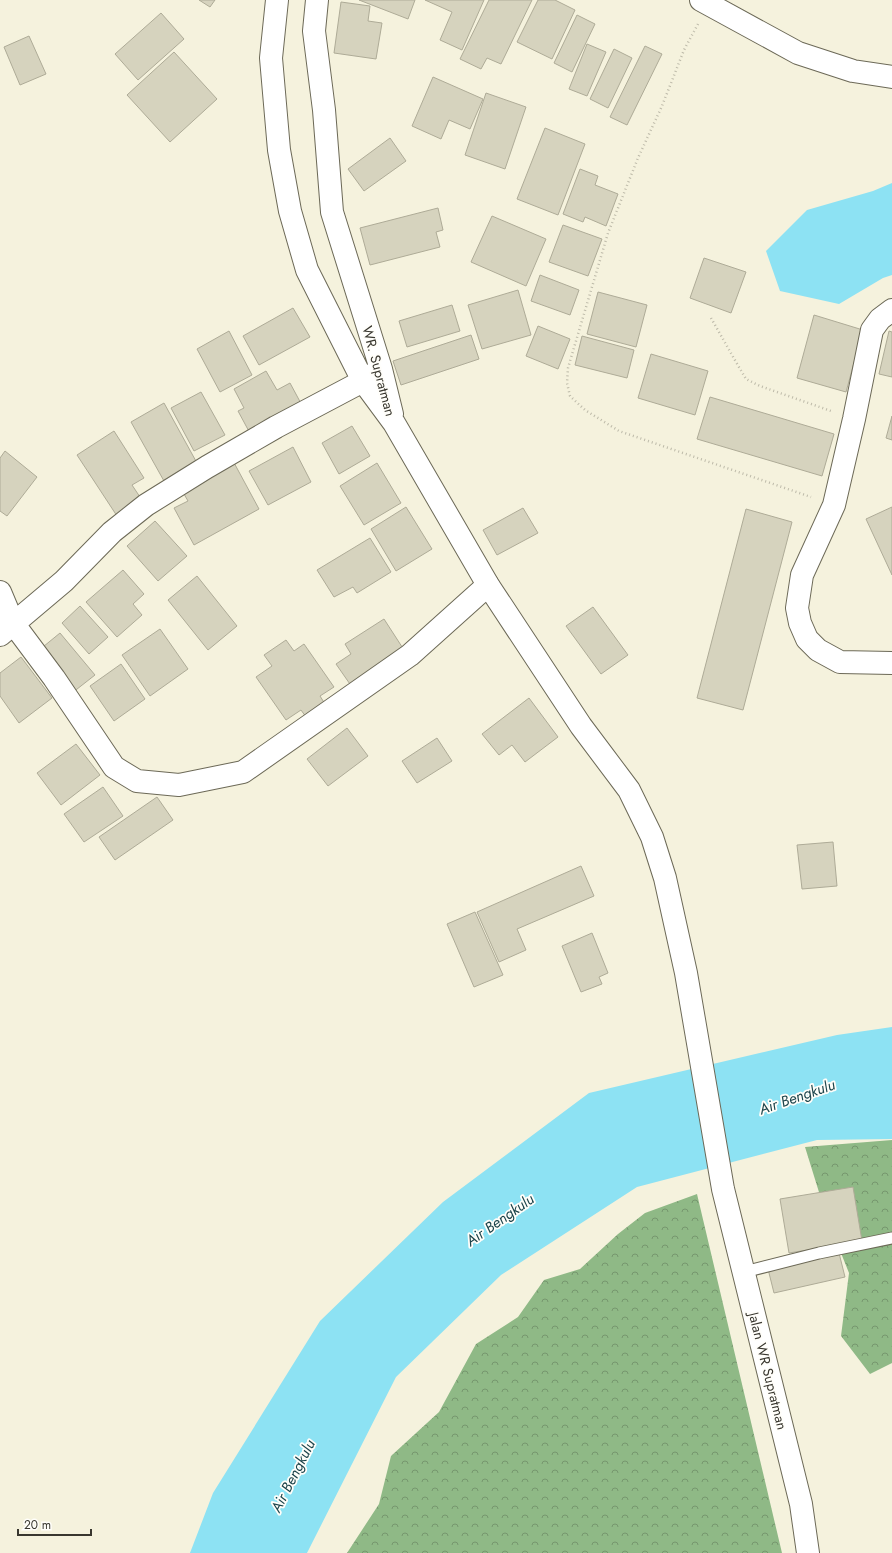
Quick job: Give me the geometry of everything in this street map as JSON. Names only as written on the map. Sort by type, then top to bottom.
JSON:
[{"type":"main road","name":"WR. Supratman","points":[[277,0],[271,58],[279,150],[290,211],[307,270],[363,381],[394,422]]},
{"type":"main road","name":"WR. Supratman","points":[[317,0],[314,31],[324,110],[332,212],[381,369],[394,422]]},
{"type":"main road","points":[[705,2],[798,53],[853,71],[892,77]]},
{"type":"main road","points":[[892,310],[880,319],[872,330],[854,420],[834,505],[802,575],[797,608],[800,623],[808,639],[818,650],[840,662],[892,663]]},
{"type":"main road","points":[[6,629],[64,581],[112,532],[146,505],[207,467],[276,427],[363,381],[381,369]]},
{"type":"main road","name":"Jalan WR Supratman","points":[[394,422],[488,585],[581,726],[629,790],[652,837],[665,878],[686,973],[723,1189],[800,1504],[808,1553]]},
{"type":"main road","points":[[0,592],[6,629],[54,678],[114,767],[137,781],[179,785],[243,772],[410,655],[488,585]]},
{"type":"lane","points":[[744,1272],[819,1253],[892,1238]]},
{"type":"path","points":[[705,2],[662,106],[638,158],[608,233],[568,368],[567,383],[570,396],[585,410],[619,431],[834,505]]},
{"type":"path","points":[[711,318],[746,379],[760,386],[854,420]]},
{"type":"green space","points":[[892,1140],[892,1363],[870,1374],[841,1336],[849,1273],[827,1218],[805,1147]]},
{"type":"green space","points":[[697,1194],[782,1553],[347,1553],[379,1504],[391,1456],[439,1412],[476,1344],[518,1317],[544,1280],[580,1269],[618,1234],[645,1213]]},
{"type":"water","points":[[892,183],[892,275],[883,278],[839,304],[780,291],[766,251],[807,210],[873,191]]},
{"type":"water","name":"Air Bengkulu","points":[[892,1027],[892,1139],[817,1140],[637,1187],[501,1275],[396,1377],[307,1553],[190,1553],[213,1493],[320,1321],[443,1202],[589,1093],[837,1035]]},
{"type":"building","points":[[199,0],[215,0],[210,7]]},
{"type":"building","points":[[359,0],[415,0],[408,19]]},
{"type":"building","points":[[425,0],[484,0],[462,50],[440,40],[452,12]]},
{"type":"building","points":[[489,0],[532,0],[501,64],[487,58],[481,69],[460,59]]},
{"type":"building","points":[[538,0],[555,0],[575,10],[552,59],[517,42]]},
{"type":"building","points":[[341,2],[370,6],[368,21],[382,23],[376,59],[334,53]]},
{"type":"building","points":[[161,13],[184,39],[138,80],[115,54]]},
{"type":"building","points":[[577,15],[595,24],[572,72],[554,63]]},
{"type":"building","points":[[29,36],[46,74],[20,85],[4,47]]},
{"type":"building","points":[[587,44],[606,52],[587,96],[569,89]]},
{"type":"building","points":[[645,46],[662,54],[627,125],[610,117]]},
{"type":"building","points":[[614,49],[632,58],[608,108],[590,99]]},
{"type":"building","points":[[174,52],[217,99],[170,142],[127,95]]},
{"type":"building","points":[[433,77],[483,99],[470,129],[449,120],[441,139],[412,126]]},
{"type":"building","points":[[486,93],[526,107],[505,169],[465,155]]},
{"type":"building","points":[[545,128],[585,144],[558,215],[517,199]]},
{"type":"building","points":[[390,138],[406,161],[364,191],[348,169]]},
{"type":"building","points":[[580,169],[598,176],[595,185],[618,194],[606,226],[585,217],[583,222],[563,214]]},
{"type":"building","points":[[438,208],[443,230],[436,232],[440,247],[370,265],[360,228]]},
{"type":"building","points":[[492,216],[546,239],[526,286],[471,262]]},
{"type":"building","points":[[563,225],[602,239],[588,276],[549,262]]},
{"type":"building","points":[[704,258],[746,272],[731,313],[690,298]]},
{"type":"building","points":[[540,275],[579,290],[570,315],[531,301]]},
{"type":"building","points":[[518,290],[531,335],[482,349],[468,305]]},
{"type":"building","points":[[598,292],[647,305],[636,347],[587,334]]},
{"type":"building","points":[[452,305],[460,331],[407,347],[399,321]]},
{"type":"building","points":[[293,308],[310,337],[259,365],[243,336]]},
{"type":"building","points":[[814,315],[863,330],[846,392],[797,378]]},
{"type":"building","points":[[538,326],[570,339],[558,369],[526,356]]},
{"type":"building","points":[[229,331],[252,375],[220,392],[197,349]]},
{"type":"building","points":[[889,331],[892,332],[892,377],[879,374]]},
{"type":"building","points":[[471,335],[479,359],[401,385],[393,361]]},
{"type":"building","points":[[582,336],[634,350],[627,378],[575,365]]},
{"type":"building","points":[[651,354],[708,371],[695,415],[638,398]]},
{"type":"building","points":[[266,371],[277,390],[290,383],[304,409],[252,437],[238,411],[244,408],[234,389]]},
{"type":"building","points":[[201,392],[225,435],[194,451],[171,408]]},
{"type":"building","points":[[710,397],[834,434],[822,476],[697,439]]},
{"type":"building","points":[[164,403],[197,463],[164,481],[131,422]]},
{"type":"building","points":[[892,416],[892,440],[886,438]]},
{"type":"building","points":[[352,426],[370,456],[339,474],[322,443]]},
{"type":"building","points":[[114,431],[144,478],[132,485],[142,500],[117,516],[77,455]]},
{"type":"building","points":[[293,447],[311,482],[268,505],[249,471]]},
{"type":"building","points":[[5,451],[37,477],[7,516],[0,511],[0,458]]},
{"type":"building","points":[[232,459],[259,509],[194,545],[174,508],[188,501],[180,487]]},
{"type":"building","points":[[377,463],[401,503],[364,525],[340,486]]},
{"type":"building","points":[[406,507],[432,549],[396,571],[371,529]]},
{"type":"building","points":[[892,507],[892,575],[866,519]]},
{"type":"building","points":[[523,508],[538,533],[497,555],[483,530]]},
{"type":"building","points":[[746,509],[792,522],[743,710],[697,698]]},
{"type":"building","points":[[155,521],[187,556],[158,581],[127,546]]},
{"type":"building","points":[[370,538],[391,572],[357,593],[353,587],[334,597],[317,570]]},
{"type":"building","points":[[123,570],[144,594],[133,604],[142,615],[117,637],[86,602]]},
{"type":"building","points":[[197,576],[237,626],[208,650],[168,600]]},
{"type":"building","points":[[80,606],[108,637],[89,654],[62,623]]},
{"type":"building","points":[[593,607],[628,655],[601,674],[566,626]]},
{"type":"building","points":[[384,619],[406,653],[352,687],[336,664],[351,654],[345,644]]},
{"type":"building","points":[[160,629],[188,669],[150,696],[122,655]]},
{"type":"building","points":[[60,633],[95,675],[72,693],[38,651]]},
{"type":"building","points":[[286,640],[294,651],[304,644],[334,687],[320,696],[325,704],[306,717],[301,710],[286,720],[256,677],[272,666],[264,655]]},
{"type":"building","points":[[21,657],[52,698],[19,723],[0,696],[0,673]]},
{"type":"building","points":[[121,664],[145,699],[114,721],[90,686]]},
{"type":"building","points":[[529,698],[558,737],[525,762],[512,745],[499,755],[482,734]]},
{"type":"building","points":[[347,728],[368,756],[328,786],[307,759]]},
{"type":"building","points":[[437,738],[452,761],[417,783],[402,761]]},
{"type":"building","points":[[76,744],[100,775],[61,805],[37,773]]},
{"type":"building","points":[[103,787],[123,816],[84,842],[64,814]]},
{"type":"building","points":[[157,797],[173,820],[115,860],[99,837]]},
{"type":"building","points":[[833,842],[837,886],[802,889],[797,845]]},
{"type":"building","points":[[581,866],[594,896],[517,929],[526,950],[499,962],[477,912]]},
{"type":"building","points":[[475,912],[503,975],[474,987],[447,924]]},
{"type":"building","points":[[592,933],[608,973],[599,977],[602,984],[581,992],[562,946]]},
{"type":"building","points":[[853,1187],[862,1241],[789,1253],[780,1199]]},
{"type":"building","points":[[839,1253],[845,1277],[774,1293],[768,1269]]}]
